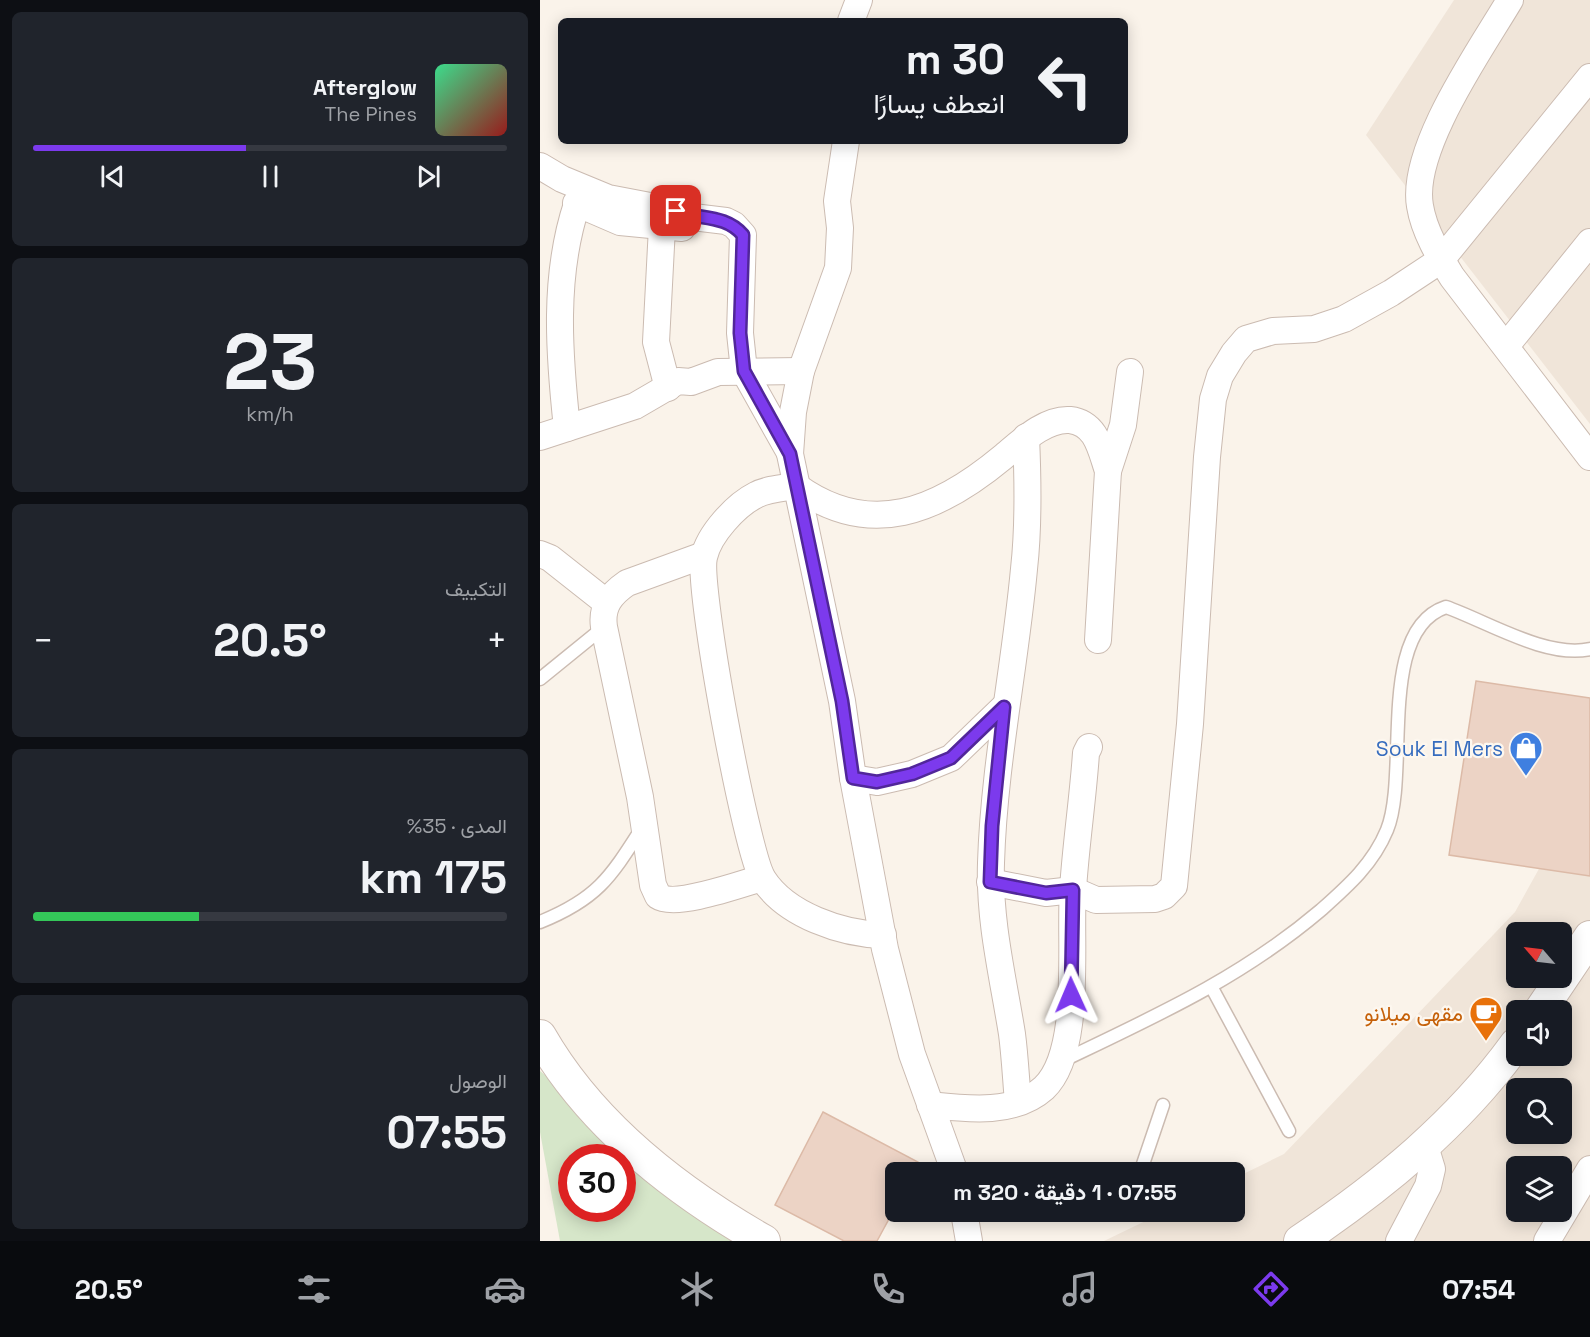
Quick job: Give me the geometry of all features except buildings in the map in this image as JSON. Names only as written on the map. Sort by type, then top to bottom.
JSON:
[{"type":"street","points":[[851,18],[860,0]]},
{"type":"street","points":[[1510,0],[1448,107],[1425,162],[1419,187],[1420,208],[1441,260],[1550,406],[1586,438]]},
{"type":"street","points":[[990,882],[1046,893],[1073,890],[1096,900],[1144,900],[1164,896],[1174,886],[1185,789],[1212,408],[1220,376],[1240,345],[1253,335],[1273,331],[1314,329],[1344,319],[1391,293],[1441,260],[1590,77]]},
{"type":"street","points":[[846,144],[837,201],[840,249],[838,268],[801,371],[793,412],[790,454],[842,701],[853,778],[883,935],[912,1054],[951,1162]]},
{"type":"street","points":[[540,166],[562,180],[608,198],[676,211],[693,217],[726,221],[734,225],[743,235],[740,333],[744,371],[790,454]]},
{"type":"street","points":[[540,183],[577,204],[620,222],[682,228],[693,217]]},
{"type":"street","points":[[567,428],[560,356],[563,274],[568,231],[577,204]]},
{"type":"street","points":[[662,227],[656,342],[668,388]]},
{"type":"street","points":[[1506,346],[1590,242]]},
{"type":"street","points":[[540,437],[635,406],[678,381],[691,382],[718,372],[801,371]]},
{"type":"street","points":[[1098,640],[1108,471],[1123,425],[1130,372]]},
{"type":"street","points":[[883,935],[854,932],[817,919],[782,898],[762,878],[736,774],[704,594],[704,555],[713,537],[738,508],[756,495],[796,486],[818,501],[848,513],[871,516],[906,511],[950,494],[988,469],[1026,437],[1057,422],[1070,420],[1092,431],[1101,446],[1108,471]]},
{"type":"street","points":[[1018,1102],[1012,1035],[993,923],[990,882],[992,826],[1004,707],[1025,568],[1029,486],[1026,437]]},
{"type":"street","points":[[540,554],[550,558],[605,615],[644,824],[653,885],[662,899],[685,899],[762,878]]},
{"type":"street","points":[[605,615],[618,590],[627,583],[704,555]]},
{"type":"street","points":[[853,778],[877,782],[912,774],[951,758],[1004,707]]},
{"type":"street","points":[[930,1105],[968,1109],[1018,1102],[1044,1087],[1061,1062],[1071,1014],[1073,890],[1086,753],[1089,747]]},
{"type":"street","points":[[1547,1000],[1590,937]]},
{"type":"street","points":[[540,1036],[576,1090],[610,1127],[687,1193],[764,1241]]},
{"type":"street","points":[[1300,1241],[1356,1202],[1425,1146],[1472,1100],[1506,1057]]},
{"type":"street","points":[[1408,1238],[1428,1186],[1431,1169],[1425,1146]]},
{"type":"street","points":[[1547,1241],[1590,1169]]},
{"type":"street","points":[[966,1222],[969,1241]]},
{"type":"lane","points":[[1061,1062],[1212,988],[1295,932],[1356,880],[1389,826],[1394,797],[1401,694],[1408,650],[1425,619],[1446,607],[1542,645],[1580,651],[1590,649]]},
{"type":"lane","points":[[540,679],[605,615]]},
{"type":"lane","points":[[540,922],[590,897],[615,868],[644,824]]},
{"type":"lane","points":[[1212,988],[1289,1131]]},
{"type":"lane","points":[[1144,1162],[1163,1106]]},
{"type":"shaded area","points":[[1454,0],[1590,0],[1590,424],[1366,135]]},
{"type":"shaded area","points":[[1590,777],[1590,1241],[1104,1241],[1143,1222],[1245,1222],[1245,1173],[1284,1154],[1515,912]]},
{"type":"green space","points":[[540,1071],[628,1144],[558,1144],[558,1222],[636,1222],[636,1151],[745,1241],[560,1241],[540,1132]]},
{"type":"place","name":"Souk El Mers","points":[[1526,777]]},
{"type":"place","name":"مقهى ميلانو","points":[[1486,1042]]},
{"type":"route","points":[[676,211],[693,217],[710,217],[726,221],[734,225],[743,235],[740,333],[744,371],[790,454],[842,701],[853,778],[877,782],[912,774],[951,758],[1004,707],[992,826],[990,882],[1046,893],[1073,890],[1071,995]]}]
